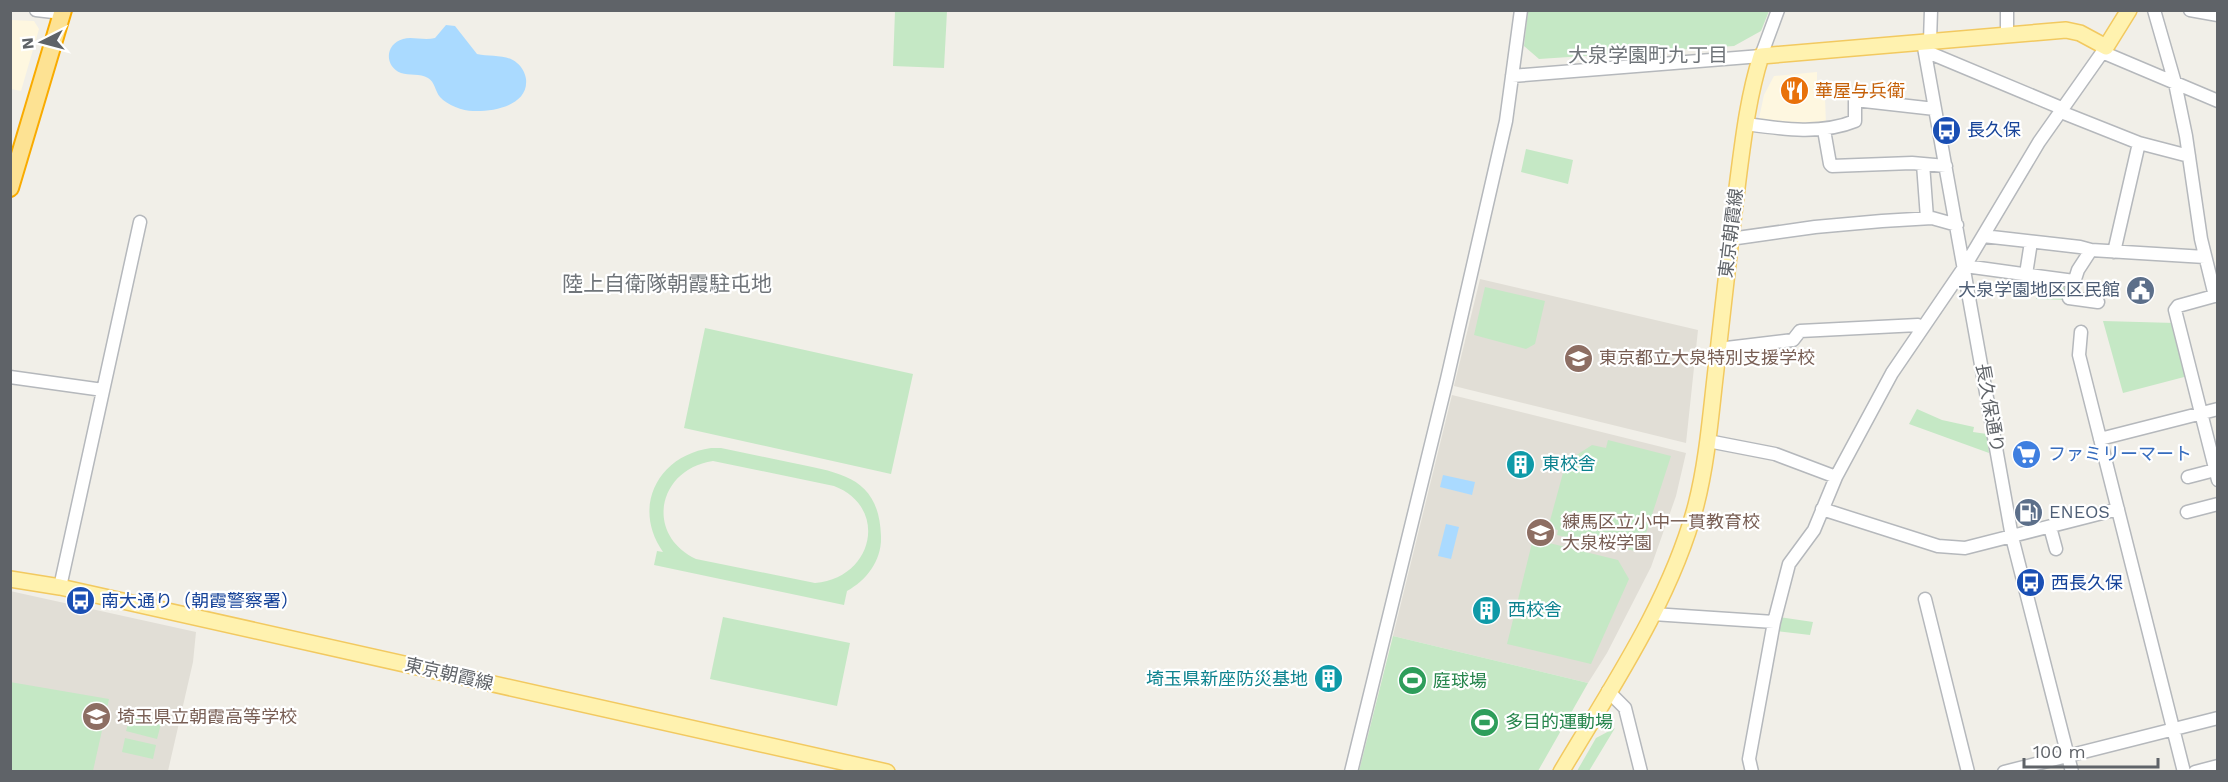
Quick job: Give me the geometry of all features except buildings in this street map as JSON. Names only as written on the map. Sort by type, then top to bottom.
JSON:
[{"type":"highway","points":[[10,159],[58,12]]},
{"type":"highway","points":[[11,187],[58,12]]},
{"type":"main road","points":[[1761,56],[2073,30],[2104,50],[2129,10]]},
{"type":"main road","name":"東京朝霞線","points":[[1561,771],[1653,614],[1673,569],[1692,515],[1708,441],[1730,239],[1752,85],[1761,56]]},
{"type":"main road","name":"東京朝霞線","points":[[10,579],[60,586],[887,771]]},
{"type":"street","points":[[36,10],[58,12]]},
{"type":"street","points":[[1351,771],[1447,379],[1506,121],[1521,10]]},
{"type":"street","points":[[1512,76],[1761,56],[1778,10]]},
{"type":"street","name":"長久保通り","points":[[1931,10],[1926,44],[1935,109],[2012,537],[2072,771]]},
{"type":"street","points":[[2007,10],[2007,34]]},
{"type":"street","points":[[2154,10],[2175,83],[2189,156],[2200,239],[2216,296],[2178,306],[2175,310],[2216,473],[2188,477]]},
{"type":"street","points":[[2190,10],[2217,15]]},
{"type":"street","points":[[1926,44],[2062,111],[2139,143],[2189,156]]},
{"type":"street","points":[[1752,771],[1749,759],[1774,622],[1789,564],[1814,530],[1836,477],[1876,400],[1922,327],[1965,266],[2012,184],[2104,50],[2217,101]]},
{"type":"street","points":[[1746,124],[1782,129],[1824,130],[1855,121],[1855,100],[1935,109]]},
{"type":"street","points":[[1824,130],[1832,166],[1923,164],[1946,166]]},
{"type":"street","points":[[2114,252],[2139,143]]},
{"type":"street","points":[[1923,164],[1927,218]]},
{"type":"street","points":[[1730,239],[1815,227],[1927,218],[1957,225]]},
{"type":"street","points":[[60,586],[140,222]]},
{"type":"street","points":[[1983,236],[2091,250],[2205,257]]},
{"type":"street","points":[[2026,274],[2031,242]]},
{"type":"street","points":[[2091,250],[2078,270],[2069,298],[2098,302]]},
{"type":"street","points":[[1965,266],[2074,281]]},
{"type":"street","points":[[1718,349],[1793,340],[1800,331],[1918,325],[1922,327]]},
{"type":"street","points":[[2081,332],[2079,355],[2184,771]]},
{"type":"street","points":[[10,377],[103,390]]},
{"type":"street","points":[[2100,440],[2217,409]]},
{"type":"street","points":[[1708,441],[1775,454],[1836,477]]},
{"type":"street","points":[[2187,512],[2217,504]]},
{"type":"street","points":[[1822,509],[1938,546],[1965,548],[2118,509]]},
{"type":"street","points":[[2050,527],[2056,549]]},
{"type":"street","points":[[1925,599],[1968,771]]},
{"type":"street","points":[[1653,614],[1774,622]]},
{"type":"street","points":[[1608,691],[1625,708],[1641,771]]},
{"type":"street","points":[[2004,771],[2217,718]]},
{"type":"street","points":[[2194,771],[2217,766]]},
{"type":"shaded area","points":[[11,20],[34,21],[39,29],[21,91],[11,89]]},
{"type":"shaded area","points":[[1817,72],[1817,96],[1825,98],[1826,125],[1758,123],[1764,95],[1774,76]]},
{"type":"shaded area","name":"東京都立大泉特別支援学校","points":[[1480,279],[1698,330],[1686,443],[1454,386]]},
{"type":"shaded area","name":"練馬区立小中一貫教育校 大泉桜学園","points":[[1452,395],[1686,453],[1676,496],[1651,567],[1607,653],[1588,683],[1393,636]]},
{"type":"shaded area","name":"埼玉県立朝霞高等学校","points":[[10,591],[196,632],[193,662],[168,771],[11,771]]},
{"type":"green space","points":[[895,11],[947,11],[944,68],[893,66]]},
{"type":"green space","points":[[1528,11],[1769,11],[1761,31],[1734,46],[1539,59],[1524,46]]},
{"type":"green space","points":[[1526,149],[1573,160],[1568,184],[1521,172]]},
{"type":"green space","points":[[2038,280],[2067,284],[2069,287],[2065,300],[2036,299]]},
{"type":"green space","points":[[1485,287],[1545,301],[1535,344],[1526,349],[1474,335]]},
{"type":"green space","points":[[2103,321],[2175,323],[2188,376],[2123,393]]},
{"type":"green space","points":[[705,328],[913,374],[891,474],[684,428]]},
{"type":"green space","points":[[1917,409],[1942,420],[1974,427],[1973,432],[1987,434],[1989,453],[1909,424]]},
{"type":"green space","points":[[1608,440],[1671,456],[1640,552],[1612,546],[1611,548],[1557,535],[1558,530],[1548,528],[1566,462],[1592,445],[1606,448]]},
{"type":"green space","points":[[721,448],[827,470],[854,481],[865,490],[873,501],[879,516],[881,545],[876,561],[867,575],[847,591],[844,605],[654,565],[657,551],[663,552],[654,535],[650,517],[650,501],[656,485],[665,472],[677,461],[693,453]],"holes":[[[713,461],[834,486],[851,496],[863,509],[868,525],[867,540],[861,556],[851,569],[835,578],[815,583],[696,559],[680,548],[669,534],[664,519],[664,504],[670,489],[680,476],[694,466]]]},
{"type":"green space","points":[[1533,539],[1618,560],[1629,579],[1591,664],[1507,644]]},
{"type":"green space","points":[[723,617],[850,643],[837,706],[710,679]]},
{"type":"green space","points":[[1779,617],[1813,622],[1810,635],[1776,631]]},
{"type":"green space","points":[[1393,636],[1588,683],[1538,771],[1359,771]]},
{"type":"green space","points":[[10,682],[109,699],[93,771],[11,771]]},
{"type":"green space","points":[[130,717],[161,724],[157,739],[126,731]]},
{"type":"green space","points":[[1615,728],[1589,771],[1577,771],[1596,738]]},
{"type":"green space","points":[[125,738],[156,745],[153,759],[122,752]]},
{"type":"water","points":[[446,25],[455,26],[477,54],[508,58],[519,65],[526,79],[522,96],[508,106],[481,111],[465,110],[443,100],[428,78],[395,70],[389,60],[393,45],[407,38],[435,38]]},
{"type":"water","points":[[1443,475],[1475,482],[1472,495],[1440,487]]},
{"type":"water","points":[[1446,524],[1459,527],[1451,559],[1438,556]]},
{"type":"place","name":"華屋与兵衛","points":[[1794,91]]},
{"type":"place","name":"長久保","points":[[1946,130]]},
{"type":"place","name":"大泉学園地区区民館","points":[[2141,290]]},
{"type":"place","name":"東京都立大泉特別支援学校","points":[[1578,358]]},
{"type":"place","name":"ファミリーマート","points":[[2027,454]]},
{"type":"place","name":"東校舎","points":[[1521,464]]},
{"type":"place","name":"ENEOS","points":[[2028,512]]},
{"type":"place","name":"練馬区立小中一貫教育校 大泉桜学園","points":[[1541,532]]},
{"type":"place","name":"西長久保","points":[[2030,583]]},
{"type":"place","name":"南大通り（朝霞警察署）","points":[[80,601]]},
{"type":"place","name":"西校舎","points":[[1487,610]]},
{"type":"place","name":"埼玉県新座防災基地","points":[[1329,679]]},
{"type":"place","name":"庭球場","points":[[1412,681]]},
{"type":"place","name":"埼玉県立朝霞高等学校","points":[[96,717]]},
{"type":"place","name":"多目的運動場","points":[[1484,722]]},
{"type":"district","name":"大泉学園町九丁目","points":[[1648,55]]},
{"type":"district","name":"陸上自衛隊朝霞駐屯地","points":[[667,284]]}]
